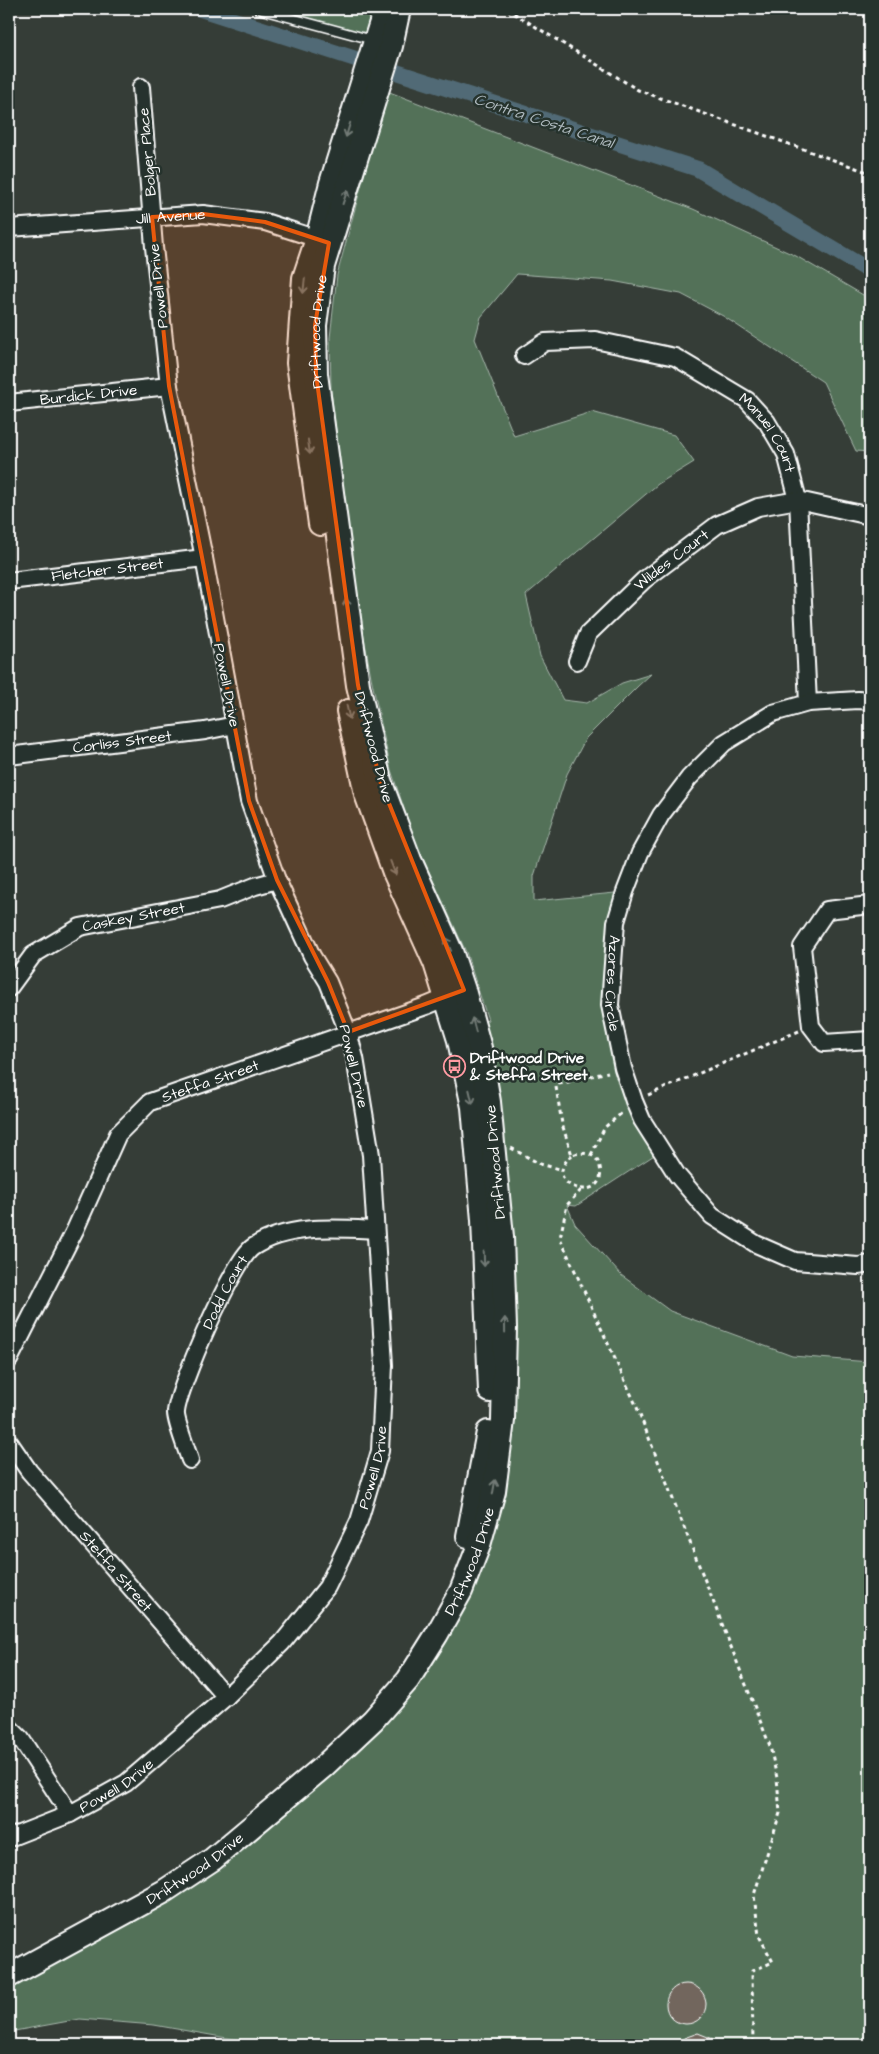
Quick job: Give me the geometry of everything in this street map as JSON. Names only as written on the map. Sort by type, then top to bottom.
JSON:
[{"type":"street","name":"Driftwood Drive","points":[[383,44],[385,9]]},
{"type":"street","name":"Driftwood Drive","points":[[9,1976],[163,1892],[213,1859],[324,1766],[374,1720],[408,1680],[438,1634],[461,1591],[480,1545],[494,1491],[503,1420],[505,1328],[502,1246],[492,1138],[480,1048],[455,994],[435,963],[394,872],[366,794],[344,694],[298,363],[304,278],[348,187],[370,86],[383,44],[399,9]]},
{"type":"street","name":"Bolger Place","points":[[141,87],[152,217]]},
{"type":"street","name":"Jill Avenue","points":[[9,228],[152,217],[212,215],[265,222],[323,241]]},
{"type":"street","name":"Powell Drive","points":[[9,1838],[70,1814],[126,1783],[226,1696],[282,1643],[327,1586],[359,1522],[380,1451],[384,1365],[376,1230],[371,1155],[355,1058],[348,1032],[328,982],[312,956],[277,880],[249,801],[204,558],[169,386],[152,217]]},
{"type":"street","name":"Manuel Court","points":[[524,356],[545,342],[594,340],[675,358],[748,400],[786,454],[798,500],[808,703]]},
{"type":"street","name":"Burdick Drive","points":[[9,403],[169,386]]},
{"type":"street","points":[[798,500],[870,516]]},
{"type":"street","name":"Wildes Court","points":[[577,661],[588,634],[644,580],[717,525],[758,507],[798,500]]},
{"type":"street","name":"Fletcher Street","points":[[9,580],[204,558]]},
{"type":"street","name":"Azores Circle","points":[[870,700],[808,703],[773,713],[724,743],[689,778],[661,815],[640,853],[616,922],[610,1005],[623,1068],[642,1120],[677,1175],[712,1216],[756,1244],[795,1261],[858,1266],[870,1264]]},
{"type":"street","name":"Corliss Street","points":[[9,756],[205,731],[235,725]]},
{"type":"street","name":"Caskey Street","points":[[9,988],[33,955],[80,927],[220,900],[277,880]]},
{"type":"street","points":[[870,905],[827,910],[802,947],[811,1026],[824,1043],[870,1040]]},
{"type":"street","name":"Driftwood Drive","points":[[9,1963],[203,1853],[324,1748],[382,1690],[428,1630],[467,1539],[491,1417],[483,1220],[473,1107],[459,1040],[455,994]]},
{"type":"street","name":"Steffa Street","points":[[9,1360],[75,1230],[118,1134],[150,1102],[455,994]]},
{"type":"street","name":"Dodd Court","points":[[190,1460],[175,1414],[193,1359],[231,1278],[251,1248],[280,1234],[324,1228],[376,1230]]},
{"type":"street","name":"Steffa Street","points":[[9,1442],[29,1471],[226,1696]]},
{"type":"street","points":[[9,1727],[22,1739],[70,1814]]},
{"type":"lane","points":[[258,9],[383,44]]},
{"type":"path","points":[[508,9],[638,90],[870,173]]},
{"type":"path","points":[[590,1154],[605,1127],[634,1102],[811,1026]]},
{"type":"path","points":[[572,1155],[562,1124],[556,1087],[559,1084],[623,1068]]},
{"type":"path","points":[[492,1138],[540,1164],[563,1170]]},
{"type":"path","points":[[581,1190],[565,1180],[563,1170],[567,1159],[572,1155],[584,1152],[590,1154],[599,1163],[600,1176],[593,1186],[581,1190],[567,1204],[560,1238],[636,1405],[770,1746],[778,1778],[780,1813],[754,1895],[759,1936],[773,1962],[752,1971],[753,2045]]},
{"type":"highlighted area","points":[[203,214],[265,222],[329,243],[315,325],[316,374],[358,685],[380,781],[464,990],[348,1032],[328,982],[277,880],[249,801],[169,386],[152,217]]},
{"type":"green space","points":[[258,9],[385,9],[375,41]]},
{"type":"green space","points":[[387,91],[693,209],[796,256],[870,299],[870,452],[856,451],[823,382],[723,316],[681,294],[612,281],[517,274],[481,317],[475,339],[514,436],[592,412],[674,435],[694,462],[658,484],[526,595],[540,656],[563,700],[587,703],[622,683],[651,674],[586,738],[567,774],[534,876],[534,901],[625,892],[610,1005],[623,1068],[662,1150],[576,1206],[567,1205],[575,1224],[621,1275],[670,1311],[792,1356],[870,1362],[870,2045],[248,2045],[250,2042],[154,2025],[80,2019],[9,2032],[9,1985],[168,1897],[379,1723],[494,1521],[500,1103],[485,1021],[488,1020],[466,952],[415,841],[391,770],[371,677],[356,591],[331,391],[330,338],[337,275]]},
{"type":"building","points":[[690,1984],[697,1987],[703,1993],[706,2004],[705,2012],[697,2021],[690,2024],[682,2024],[675,2021],[667,2012],[666,2000],[669,1993],[678,1985]]},
{"type":"building","points":[[698,2033],[713,2039],[718,2045],[677,2045],[684,2038]]},
{"type":"waterway","name":"Contra Costa Canal","points":[[200,9],[698,169],[870,271]]},
{"type":"place","name":"Driftwood Drive & Steffa Street","points":[[454,1067]]}]
